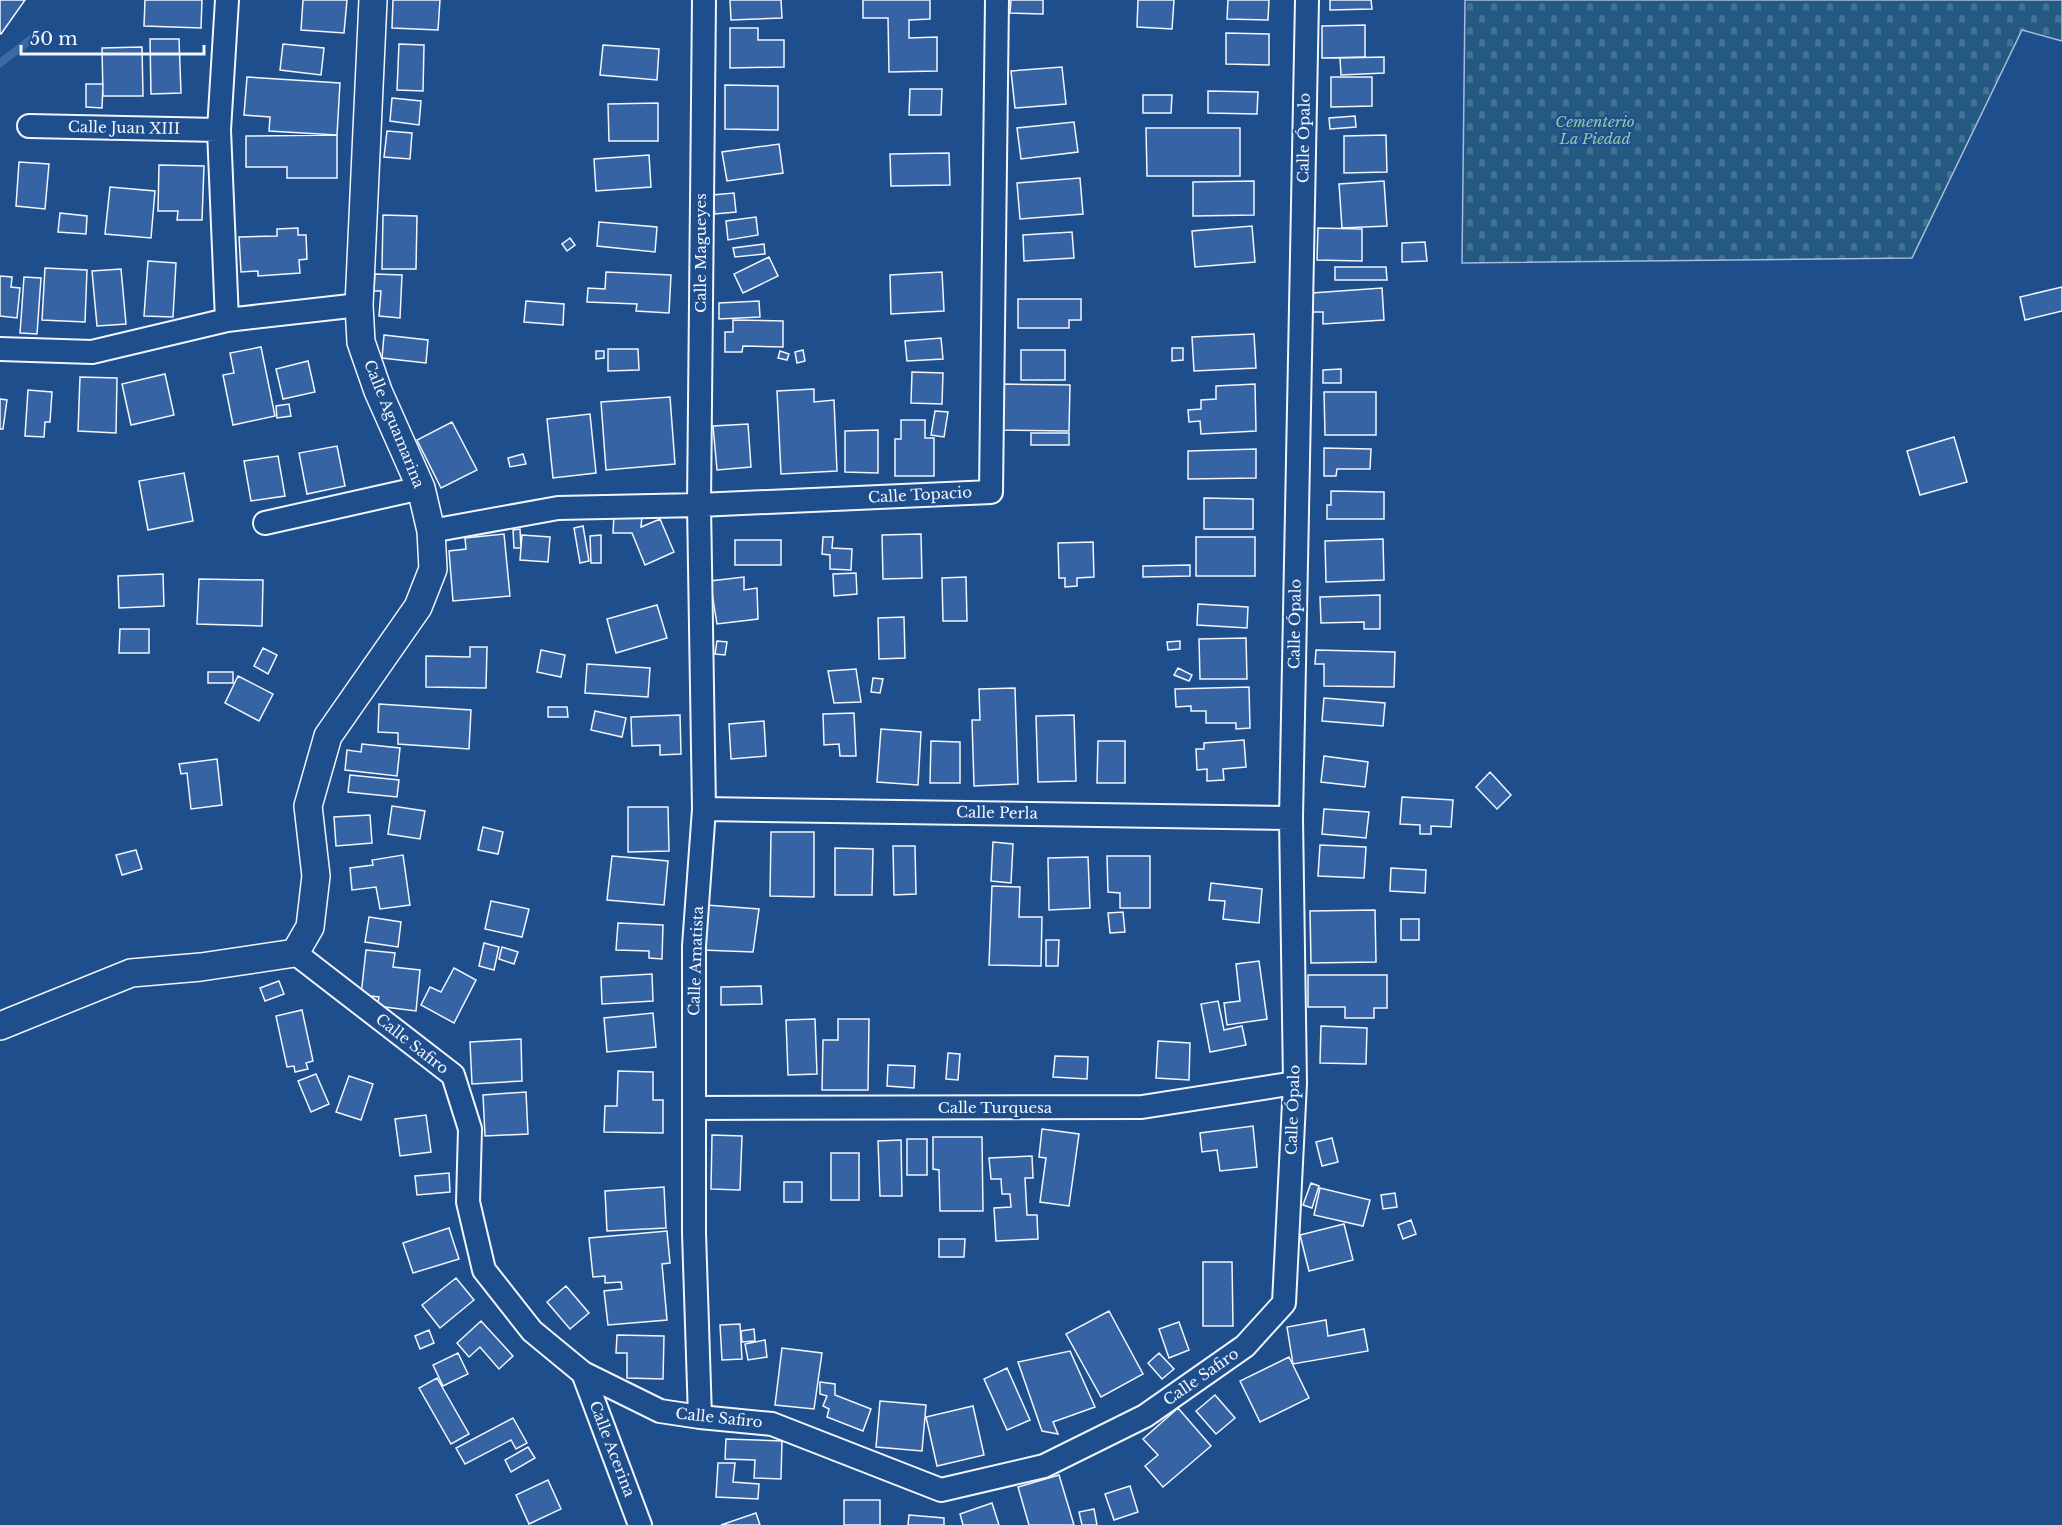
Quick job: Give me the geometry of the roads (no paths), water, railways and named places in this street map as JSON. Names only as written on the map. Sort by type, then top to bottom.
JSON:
[{"type":"street","points":[[226,320],[219,130],[227,0]]},
{"type":"street","name":"Calle Aguamarina","points":[[295,953],[310,927],[316,876],[308,806],[328,736],[418,608],[433,569],[431,531],[421,488],[378,391],[361,342],[359,304],[373,0]]},
{"type":"street","name":"Calle Magueyes","points":[[699,505],[704,0]]},
{"type":"street","name":"Calle Topacio","points":[[431,531],[558,508],[699,505],[991,492],[997,0]]},
{"type":"street","name":"Calle Ópalo","points":[[1287,1248],[1295,1083],[1291,818],[1307,0]]},
{"type":"street","name":"Calle Juan XIII","points":[[29,126],[219,130]]},
{"type":"street","points":[[0,349],[92,352],[226,320],[359,304]]},
{"type":"street","points":[[265,523],[421,488]]},
{"type":"street","name":"Calle Amatista","points":[[699,505],[704,809],[694,946],[694,1233],[700,1417]]},
{"type":"street","name":"Calle Perla","points":[[704,809],[1291,818]]},
{"type":"street","points":[[0,1026],[131,973],[201,967],[295,953]]},
{"type":"street","name":"Calle Safiro","points":[[295,953],[453,1075],[470,1129],[468,1202],[484,1270],[532,1331],[583,1373],[660,1411],[772,1424],[941,1490],[1044,1466],[1145,1416],[1245,1346],[1284,1303],[1287,1248]]},
{"type":"street","name":"Calle Turquesa","points":[[694,1108],[1142,1107],[1295,1083]]},
{"type":"street","name":"Calle Acerina","points":[[583,1373],[640,1525]]},
{"type":"waterway","points":[[0,63],[33,38]]},
{"type":"park label","name":"Cementerio La Piedad","points":[[1595,130]]}]
